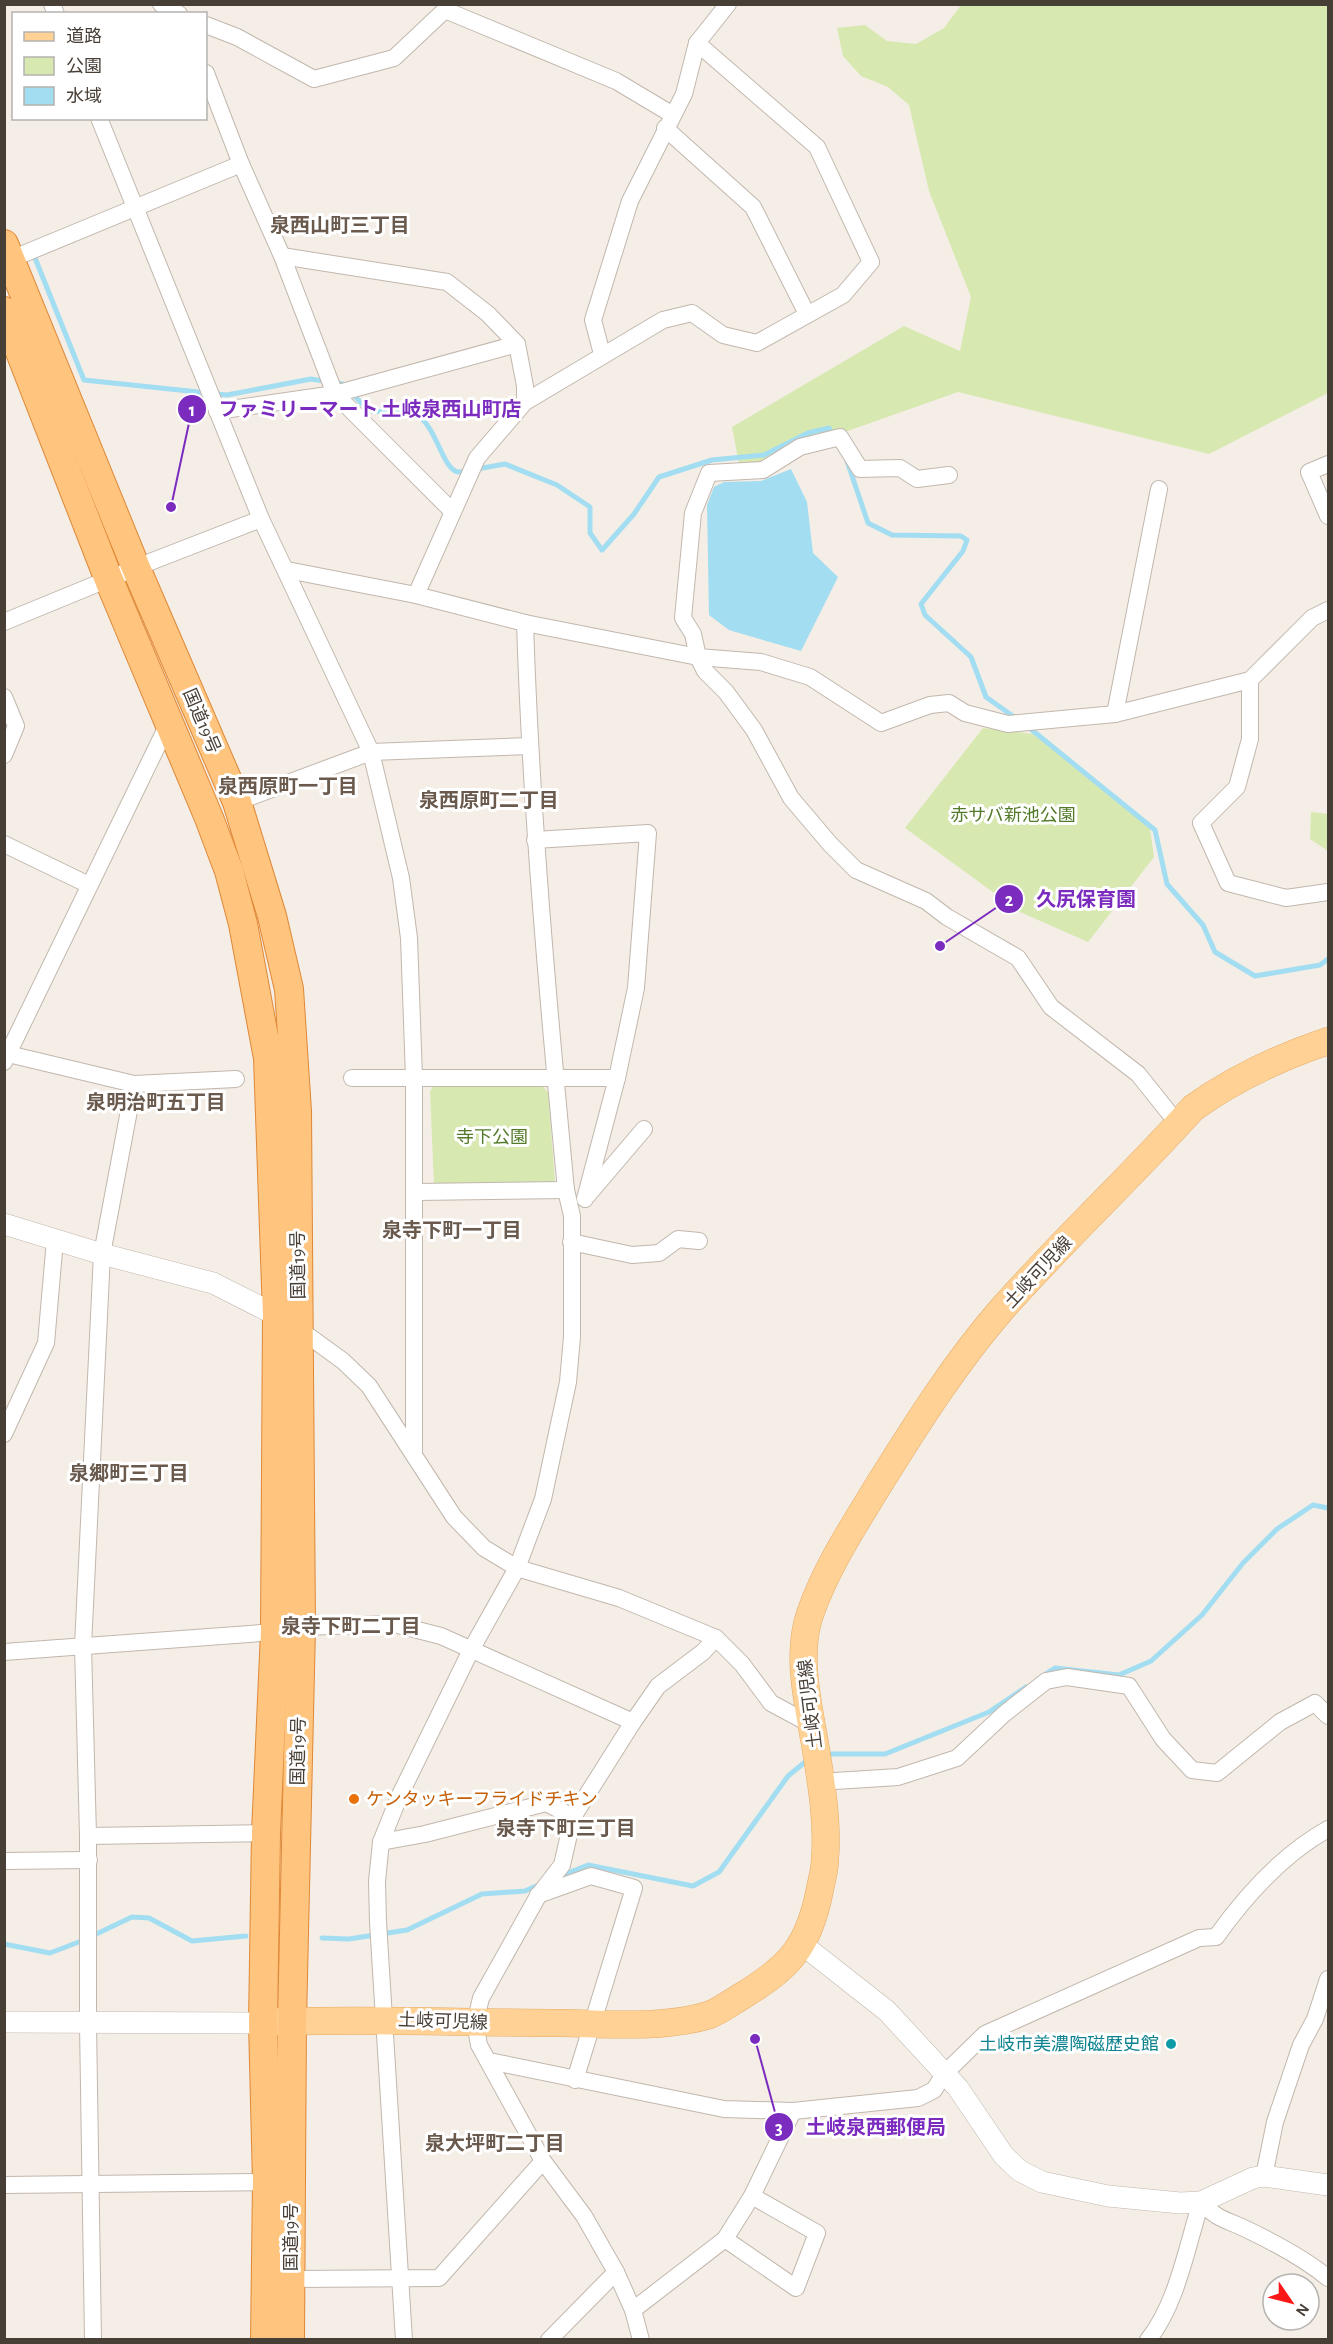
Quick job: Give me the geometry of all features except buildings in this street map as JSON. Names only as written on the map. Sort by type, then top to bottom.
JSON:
[{"type":"highway","name":"国道19号","points":[[6,255],[136,568],[237,802],[269,906],[289,988],[297,1112],[288,1322],[292,2021],[290,2340]]},
{"type":"highway","name":"国道19号","points":[[4,311],[109,580],[229,870],[243,924],[268,1059],[288,1322]]},
{"type":"highway","name":"国道19号","points":[[265,2340],[267,2182],[263,2023],[266,1833],[288,1629]]},
{"type":"main road","name":"土岐可児線","points":[[263,2023],[384,2019],[475,2023],[592,2024],[683,2021],[711,2014],[760,1985],[784,1967],[803,1945],[816,1912],[825,1862],[825,1831],[804,1648],[809,1617],[833,1560],[847,1536],[906,1441],[958,1364],[1000,1311],[1193,1108],[1260,1067],[1329,1041]]},
{"type":"street","points":[[161,4],[175,12]]},
{"type":"street","points":[[602,354],[593,320],[630,201],[684,94],[697,43],[728,4]]},
{"type":"street","points":[[207,25],[237,37],[314,79],[394,58],[445,10],[616,81],[669,122],[753,207],[807,314]]},
{"type":"street","points":[[416,595],[477,458],[525,402],[602,354],[663,320],[692,313],[723,335],[757,343],[843,296],[871,262],[817,147],[697,43]]},
{"type":"street","points":[[207,76],[241,164],[282,256],[334,394],[452,511]]},
{"type":"street","points":[[100,120],[261,519],[371,752],[401,878],[409,938],[414,1077],[414,1455]]},
{"type":"street","points":[[6,255],[136,207],[241,164]]},
{"type":"street","points":[[282,256],[447,282],[488,314],[517,345],[525,386],[525,402]]},
{"type":"street","points":[[217,411],[334,394],[517,345]]},
{"type":"street","points":[[949,475],[917,479],[900,468],[860,469],[834,437],[800,447],[763,470],[709,473],[693,513],[683,618],[693,634],[698,657],[705,671],[726,692],[754,730],[791,798],[830,844],[856,870],[926,901],[947,917],[1018,958],[1051,1007],[1138,1074],[1178,1124]]},
{"type":"street","points":[[1329,464],[1309,472],[1329,516]]},
{"type":"street","points":[[1115,714],[1159,489]]},
{"type":"street","points":[[4,622],[261,519]]},
{"type":"street","points":[[286,570],[416,595],[525,623],[698,657],[761,662],[810,677],[881,723],[930,705],[949,703],[965,713],[1008,724],[1115,714],[1250,680],[1312,618],[1329,610]]},
{"type":"street","points":[[404,2340],[376,1881],[381,1842],[399,1797],[471,1650],[517,1568],[543,1499],[568,1382],[572,1337],[572,1216],[566,1190],[535,840],[525,623]]},
{"type":"street","points":[[1250,680],[1250,739],[1237,787],[1201,823],[1228,883],[1286,898],[1329,892]]},
{"type":"street","points":[[4,697],[16,726],[4,755]]},
{"type":"street","points":[[169,722],[6,1056],[134,1084],[236,1079]]},
{"type":"street","points":[[237,802],[371,752],[529,746]]},
{"type":"street","points":[[535,840],[648,833],[636,988],[617,1078],[585,1200]]},
{"type":"street","points":[[4,844],[89,885]]},
{"type":"street","points":[[352,1078],[617,1078]]},
{"type":"street","points":[[93,2340],[88,2024],[89,1860],[83,1646],[102,1254],[134,1084]]},
{"type":"street","points":[[572,1216],[644,1129]]},
{"type":"street","points":[[415,1192],[566,1190]]},
{"type":"street","points":[[4,1224],[102,1254],[213,1283],[288,1322],[343,1361],[369,1386],[454,1516],[484,1548],[517,1568],[619,1598],[716,1638],[742,1664],[771,1703],[812,1732]]},
{"type":"street","points":[[572,1242],[632,1255],[659,1253],[678,1239],[699,1241]]},
{"type":"street","points":[[4,1434],[46,1343],[55,1240]]},
{"type":"street","points":[[4,1652],[288,1629],[394,1624],[441,1636],[633,1722]]},
{"type":"street","points":[[641,2340],[633,2310],[616,2272],[584,2216],[543,2161],[479,2045],[475,2023],[481,1998],[538,1896],[562,1865],[573,1818],[633,1722],[658,1686],[703,1652],[716,1638]]},
{"type":"street","points":[[819,1777],[898,1777],[957,1758],[1004,1714],[1046,1681],[1067,1677],[1130,1686],[1163,1739],[1192,1770],[1217,1773],[1280,1722],[1315,1703],[1329,1716]]},
{"type":"street","points":[[381,1842],[425,1834],[546,1803],[573,1818]]},
{"type":"street","points":[[489,2061],[724,2109],[793,2111],[918,2098],[934,2090],[944,2074],[985,2034],[1199,1938],[1216,1937],[1234,1911],[1284,1859],[1329,1829]]},
{"type":"street","points":[[88,1836],[266,1833]]},
{"type":"street","points":[[4,1861],[89,1860]]},
{"type":"street","points":[[538,1896],[591,1876],[634,1888],[575,2080]]},
{"type":"street","points":[[803,1945],[887,2011],[958,2088],[1004,2156],[1020,2171],[1042,2182],[1145,2201],[1201,2202],[1253,2178],[1264,2176],[1329,2185]]},
{"type":"street","points":[[1264,2176],[1275,2122],[1301,2045],[1315,2019],[1329,1979]]},
{"type":"street","points":[[4,2022],[263,2023]]},
{"type":"street","points":[[633,2310],[725,2239],[752,2196],[793,2111]]},
{"type":"street","points":[[291,2279],[439,2278],[543,2161]]},
{"type":"street","points":[[4,2185],[267,2182]]},
{"type":"street","points":[[725,2239],[796,2288],[817,2233],[752,2196]]},
{"type":"street","points":[[1201,2202],[1212,2215],[1248,2230],[1329,2278]]},
{"type":"street","points":[[1148,2340],[1160,2325],[1180,2271],[1201,2202]]},
{"type":"street","points":[[549,2340],[616,2272]]},
{"type":"green space","points":[[961,5],[1328,5],[1328,393],[1209,454],[958,392],[740,469],[732,427],[904,326],[960,351],[971,297],[929,191],[909,105],[888,87],[861,76],[843,56],[837,28],[865,25],[887,41],[916,44],[944,28]]},
{"type":"green space","name":"赤サバ新池公園","points":[[983,728],[1033,734],[1150,828],[1154,857],[1088,942],[1020,912],[905,828]]},
{"type":"green space","points":[[1311,812],[1328,814],[1328,851],[1310,839]]},
{"type":"green space","name":"寺下公園","points":[[433,1087],[543,1087],[548,1092],[555,1182],[434,1185],[430,1091]]},
{"type":"water","points":[[791,469],[807,502],[813,553],[838,577],[801,651],[729,630],[709,615],[707,505],[714,487],[724,482],[761,481]]},
{"type":"waterway","points":[[35,258],[84,380],[227,395],[311,379],[343,384],[369,411],[416,415],[429,427],[452,469],[458,472],[468,470]]},
{"type":"waterway","points":[[477,469],[505,464],[557,485],[590,507],[590,533],[602,550],[634,514],[659,477],[712,460],[764,455],[808,433],[829,428],[834,437]]},
{"type":"waterway","points":[[847,461],[868,523],[892,535],[961,536],[967,540],[963,551],[921,604],[925,615],[971,657],[986,697],[1017,719]]},
{"type":"waterway","points":[[1027,726],[1155,830],[1167,884],[1203,925],[1215,952],[1255,976],[1320,965],[1328,959]]},
{"type":"waterway","points":[[1044,1675],[1055,1668],[1119,1675],[1151,1661],[1202,1615],[1243,1563],[1277,1529],[1313,1505],[1328,1508]]},
{"type":"waterway","points":[[823,1754],[885,1754],[989,1712],[1026,1687]]},
{"type":"waterway","points":[[558,1877],[588,1865],[693,1886],[719,1872],[788,1776],[810,1758]]},
{"type":"waterway","points":[[322,1938],[349,1939],[407,1930],[482,1894],[525,1891],[541,1884]]},
{"type":"waterway","points":[[92,1936],[132,1917],[149,1918],[192,1941],[246,1936]]},
{"type":"waterway","points":[[4,1944],[50,1953],[84,1940]]},
{"type":"place","name":"ファミリーマート 土岐泉西山町店","points":[[171,507]]},
{"type":"place","name":"久尻保育園","points":[[940,946]]},
{"type":"place","name":"ケンタッキーフライドチキン","points":[[354,1799]]},
{"type":"place","name":"土岐泉西郵便局","points":[[755,2039]]},
{"type":"place","name":"土岐市美濃陶磁歴史館","points":[[1171,2044]]},
{"type":"district","name":"泉西山町三丁目","points":[[340,225]]},
{"type":"district","name":"泉西原町一丁目","points":[[288,786]]},
{"type":"district","name":"泉西原町二丁目","points":[[489,800]]},
{"type":"district","name":"泉明治町五丁目","points":[[156,1102]]},
{"type":"district","name":"泉寺下町一丁目","points":[[452,1230]]},
{"type":"district","name":"泉郷町三丁目","points":[[129,1473]]},
{"type":"district","name":"泉寺下町二丁目","points":[[351,1626]]},
{"type":"district","name":"泉寺下町三丁目","points":[[566,1828]]},
{"type":"district","name":"泉大坪町二丁目","points":[[495,2143]]}]
